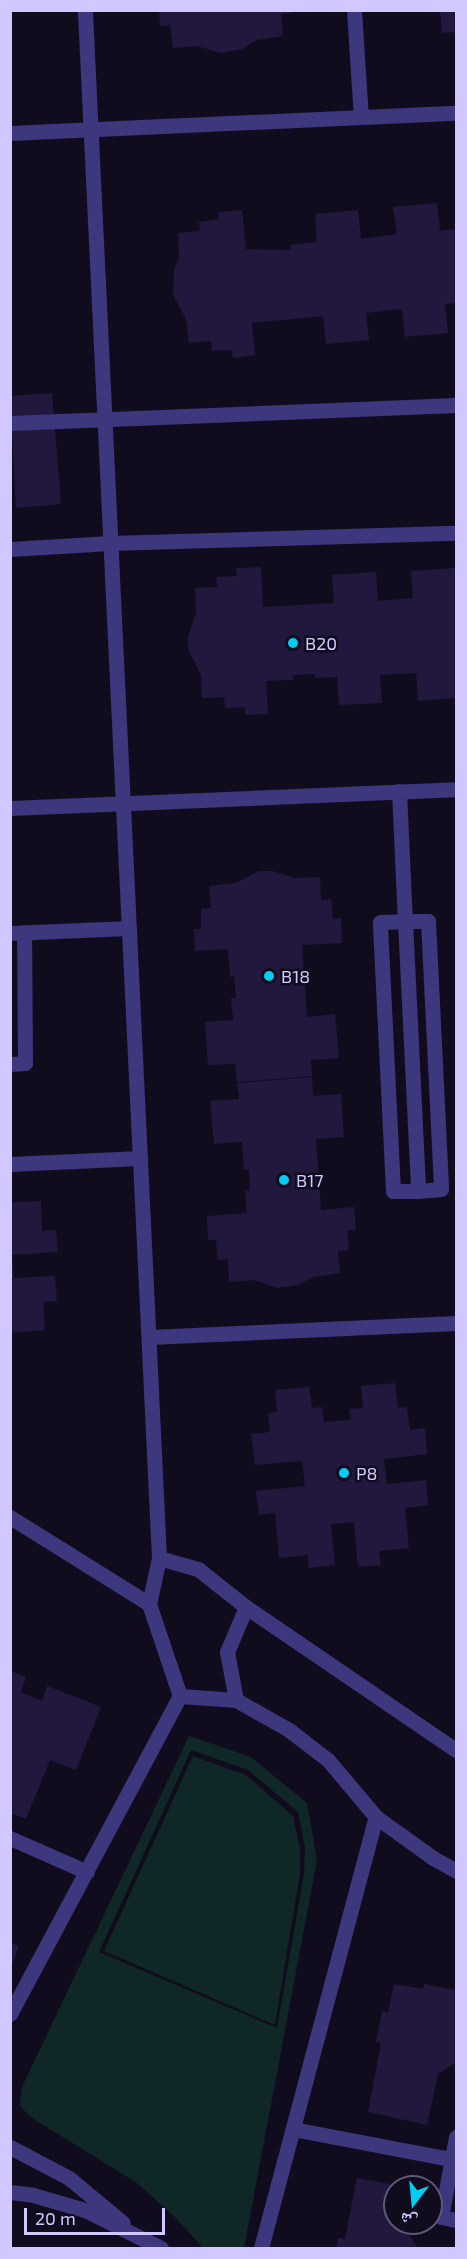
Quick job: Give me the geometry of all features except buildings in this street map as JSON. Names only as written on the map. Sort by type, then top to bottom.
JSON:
[{"type":"street","points":[[10,2014],[180,1696],[149,1604],[159,1558],[85,10]]},
{"type":"street","points":[[354,10],[362,117]]},
{"type":"street","points":[[10,134],[456,113]]},
{"type":"street","points":[[10,423],[456,405]]},
{"type":"street","points":[[10,549],[110,543],[456,533]]},
{"type":"street","points":[[10,808],[456,789]]},
{"type":"street","points":[[399,791],[418,1191]]},
{"type":"street","points":[[405,921],[428,921],[441,1189],[393,1191],[380,922],[405,921]]},
{"type":"street","points":[[10,1064],[25,1063],[17,933],[129,927]]},
{"type":"street","points":[[10,1164],[140,1158]]},
{"type":"street","points":[[149,1337],[456,1323]]},
{"type":"street","points":[[10,1517],[149,1604]]},
{"type":"street","points":[[159,1558],[198,1569],[246,1607],[456,1750]]},
{"type":"street","points":[[236,1700],[227,1652],[246,1607]]},
{"type":"street","points":[[180,1696],[236,1700],[289,1730],[328,1760],[376,1817],[433,1858],[456,1871]]},
{"type":"street","points":[[261,2248],[376,1817]]},
{"type":"street","points":[[10,1838],[87,1872]]},
{"type":"street","points":[[293,2129],[454,2160]]},
{"type":"street","points":[[456,2137],[454,2160],[441,2217],[456,2220]]},
{"type":"street","points":[[10,2147],[69,2178],[103,2204],[134,2233]]},
{"type":"street","points":[[10,2192],[86,2210],[161,2248]]},
{"type":"green space","points":[[189,1736],[251,1757],[307,1803],[317,1860],[244,2248],[203,2248],[177,2219],[137,2183],[32,2118],[20,2106],[22,2087]],"holes":[[[191,1750],[248,1770],[298,1812],[305,1848],[304,1874],[277,2028],[99,1952]]]},
{"type":"green space","points":[[193,1756],[246,1775],[293,1816],[300,1849],[300,1874],[275,2025],[104,1951]]},
{"type":"place","name":"B20","points":[[293,643]]},
{"type":"place","name":"B18","points":[[269,976]]},
{"type":"place","name":"B17","points":[[284,1180]]},
{"type":"place","name":"P8","points":[[344,1473]]}]
